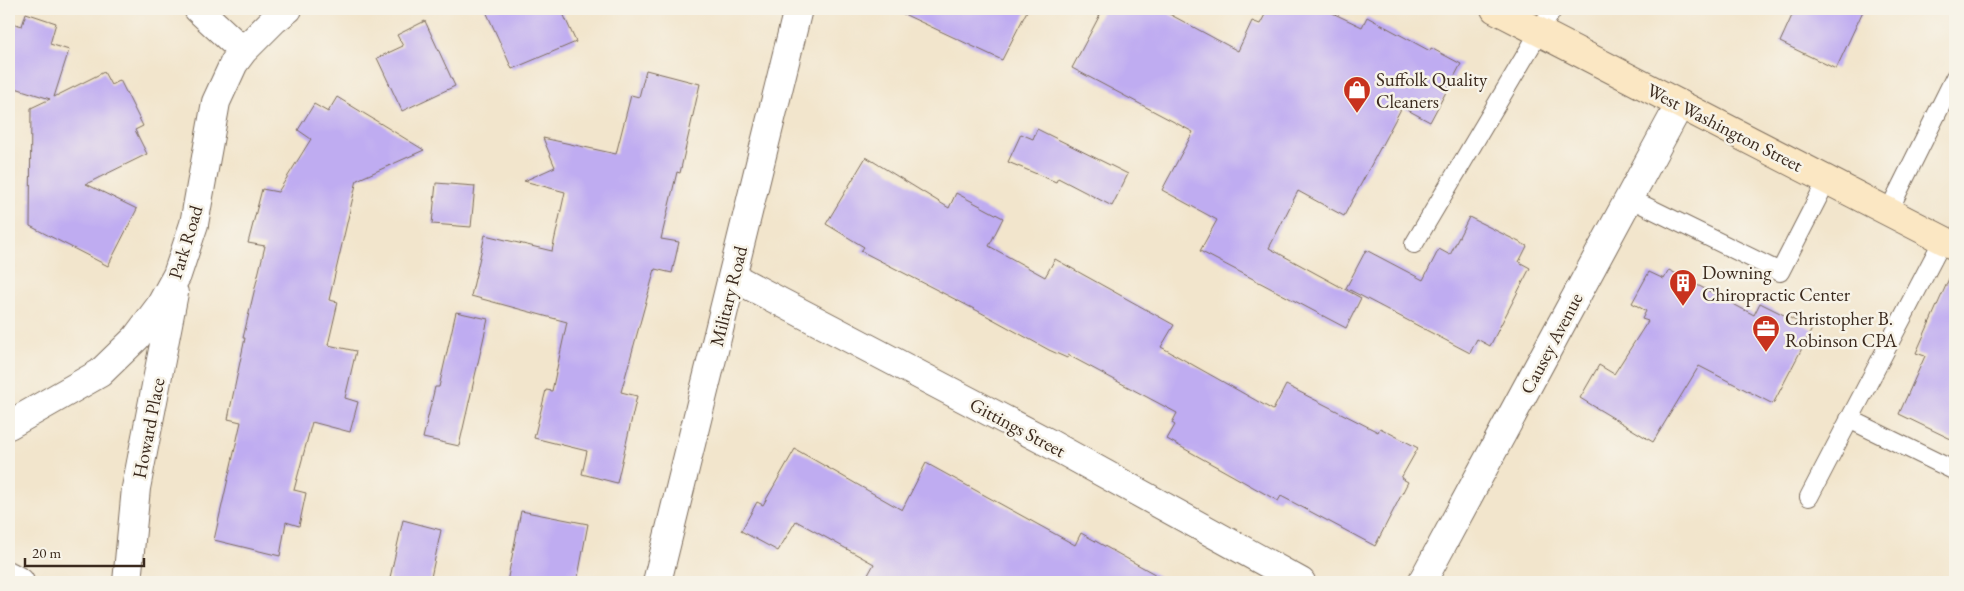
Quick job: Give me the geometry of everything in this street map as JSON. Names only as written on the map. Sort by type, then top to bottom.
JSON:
[{"type":"main road","name":"West Washington Street","points":[[1495,9],[1949,243]]},
{"type":"street","points":[[198,9],[243,51]]},
{"type":"street","name":"Park Road","points":[[9,425],[100,373],[136,338],[160,306],[177,275],[194,224],[216,102],[234,63],[243,51],[274,20],[288,9]]},
{"type":"street","name":"Military Road","points":[[657,582],[798,9]]},
{"type":"street","name":"Causey Avenue","points":[[1422,582],[1680,104]]},
{"type":"street","name":"Howard Place","points":[[127,582],[136,488],[177,275]]},
{"type":"street","name":"Gittings Street","points":[[732,277],[1047,442],[1301,582]]},
{"type":"street","points":[[9,576],[20,582]]},
{"type":"lane","points":[[1414,244],[1553,9]]},
{"type":"lane","points":[[1888,212],[1955,77]]},
{"type":"lane","points":[[1629,198],[1780,272],[1827,180]]},
{"type":"lane","points":[[1808,497],[1849,419],[1949,243]]},
{"type":"lane","points":[[1849,419],[1955,471]]},
{"type":"building","points":[[485,9],[561,9],[576,42],[512,69]]},
{"type":"building","points":[[893,9],[1028,9],[1002,60]]},
{"type":"building","points":[[1103,9],[1160,9],[1238,51],[1252,21],[1260,24],[1268,9],[1324,9],[1362,27],[1367,17],[1430,51],[1431,48],[1461,64],[1430,122],[1402,107],[1344,216],[1298,191],[1269,248],[1361,298],[1346,328],[1200,251],[1217,220],[1162,190],[1193,132],[1072,68]]},
{"type":"building","points":[[1795,9],[1864,9],[1836,69],[1780,42]]},
{"type":"building","points":[[26,13],[56,23],[50,44],[69,50],[54,97],[104,72],[111,85],[120,80],[143,126],[135,130],[147,154],[86,184],[137,209],[108,266],[30,226],[31,108],[50,99],[9,86],[9,22],[22,26]]},
{"type":"building","points":[[425,21],[455,86],[402,111],[377,58],[403,46],[397,35]]},
{"type":"building","points":[[646,70],[700,84],[680,173],[677,172],[661,239],[679,242],[672,273],[655,269],[621,392],[637,396],[617,483],[582,474],[587,451],[534,438],[546,390],[552,391],[567,322],[471,296],[485,235],[552,251],[565,192],[524,181],[555,167],[543,138],[616,154],[631,95],[639,97]]},
{"type":"building","points":[[337,97],[424,150],[357,180],[329,300],[338,302],[328,345],[356,351],[345,398],[358,402],[350,432],[312,422],[294,490],[306,493],[299,526],[286,522],[280,556],[214,540],[241,422],[228,419],[245,338],[243,338],[265,246],[248,243],[262,189],[278,192],[311,139],[298,130],[314,104],[328,112]]},
{"type":"building","points":[[1037,129],[1128,174],[1112,206],[1058,178],[1056,182],[1008,162],[1021,134],[1033,139]]},
{"type":"building","points":[[866,157],[949,208],[956,193],[1003,218],[989,246],[1045,277],[1055,259],[1174,325],[1161,347],[1273,410],[1286,385],[1378,432],[1380,428],[1418,448],[1401,478],[1408,482],[1375,546],[1281,496],[1278,501],[1167,439],[1175,425],[1172,423],[1177,413],[1068,355],[1067,358],[1049,350],[861,251],[864,247],[826,224]]},
{"type":"building","points":[[436,183],[475,186],[471,227],[432,224]]},
{"type":"building","points":[[1469,217],[1527,246],[1519,262],[1530,268],[1490,346],[1477,339],[1470,353],[1346,288],[1366,250],[1423,280],[1439,249],[1450,255]]},
{"type":"building","points":[[1955,265],[1955,441],[1899,414],[1925,356],[1916,353]]},
{"type":"building","points":[[1669,270],[1754,315],[1760,303],[1812,329],[1773,404],[1699,366],[1653,442],[1580,398],[1599,365],[1614,374],[1648,321],[1642,319],[1646,311],[1632,303],[1649,272],[1664,279]]},
{"type":"building","points":[[456,312],[488,319],[459,446],[423,438],[435,387],[439,387]]},
{"type":"building","points":[[795,449],[902,510],[926,463],[1075,545],[1081,533],[1169,582],[864,582],[874,564],[796,521],[778,551],[741,531],[757,502],[763,505]]},
{"type":"building","points":[[521,511],[588,524],[577,582],[507,582]]},
{"type":"building","points":[[403,520],[441,530],[430,582],[389,582]]},
{"type":"place","name":"Suffolk Quality Cleaners","points":[[1357,114]]},
{"type":"place","name":"Downing Chiropractic Center","points":[[1683,307]]},
{"type":"place","name":"Christopher B. Robinson CPA","points":[[1766,353]]}]
